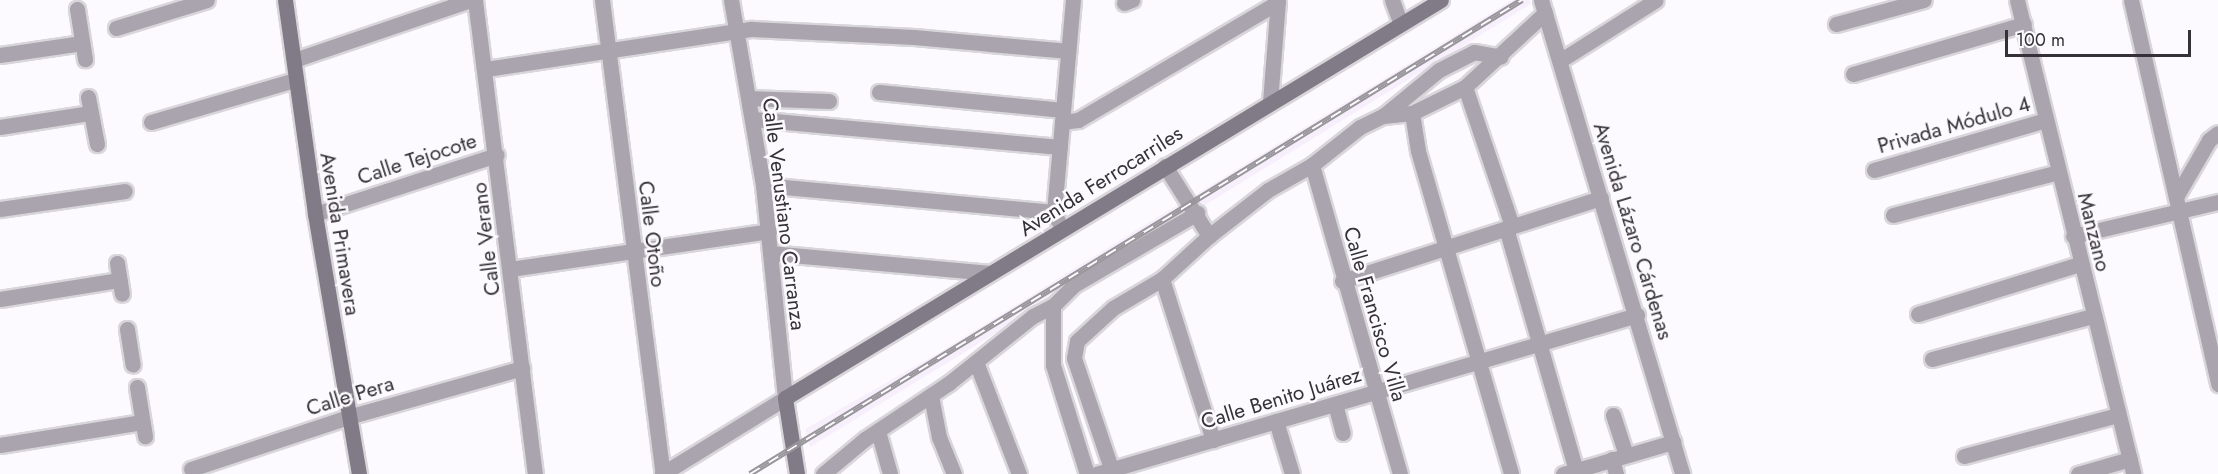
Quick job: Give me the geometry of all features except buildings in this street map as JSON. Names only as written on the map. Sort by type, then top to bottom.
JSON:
[{"type":"street","points":[[116,28],[207,0]]},
{"type":"street","name":"Avenida Primavera","points":[[285,0],[315,214],[359,474]]},
{"type":"street","points":[[294,60],[470,0]]},
{"type":"street","name":"Calle Verano","points":[[475,0],[497,155],[535,474]]},
{"type":"street","name":"Calle Otoño","points":[[602,0],[663,474]]},
{"type":"street","name":"Calle Venustiano Carranza","points":[[731,0],[734,30],[753,119],[763,185],[785,398]]},
{"type":"street","points":[[1062,230],[1054,212],[1073,0]]},
{"type":"street","points":[[1392,0],[1400,22]]},
{"type":"street","name":"Avenida Ferrocarriles","points":[[785,398],[1400,22],[1441,0]]},
{"type":"street","points":[[1561,60],[1656,0]]},
{"type":"street","points":[[1836,24],[1924,0]]},
{"type":"street","name":"Manzano","points":[[2018,0],[2073,236],[2132,467]]},
{"type":"street","points":[[2131,0],[2218,384]]},
{"type":"street","points":[[1270,102],[1278,1]]},
{"type":"street","points":[[879,92],[1078,120],[1278,1]]},
{"type":"street","points":[[1383,116],[1412,113],[1465,87],[1501,57],[1543,7]]},
{"type":"street","name":"Avenida Lázaro Cárdenas","points":[[1543,7],[1637,315],[1682,474]]},
{"type":"street","points":[[77,9],[85,59]]},
{"type":"street","points":[[1853,74],[2024,24]]},
{"type":"street","points":[[486,69],[734,30],[914,37],[1068,51]]},
{"type":"street","points":[[0,55],[82,43]]},
{"type":"street","points":[[1112,472],[1073,350],[1077,341],[1113,308],[1161,279],[1209,236],[1268,190],[1312,165],[1360,127],[1383,116],[1448,66],[1474,52],[1501,57]]},
{"type":"street","points":[[151,122],[295,80]]},
{"type":"street","points":[[1465,87],[1509,227],[1572,473],[1618,462],[1673,442]]},
{"type":"street","points":[[88,97],[97,144]]},
{"type":"street","points":[[748,98],[829,101]]},
{"type":"street","points":[[0,127],[90,113]]},
{"type":"street","points":[[1412,113],[1418,151],[1511,474]]},
{"type":"street","points":[[753,119],[1060,147]]},
{"type":"street","name":"Privada Módulo 4","points":[[1874,170],[2046,120]]},
{"type":"street","points":[[2176,197],[2209,140],[2218,133]]},
{"type":"street","name":"Calle Tejocote","points":[[315,214],[497,155]]},
{"type":"street","name":"Calle Francisco Villa","points":[[1312,165],[1342,281],[1400,474]]},
{"type":"street","points":[[1165,166],[1182,197],[1197,213],[1209,236]]},
{"type":"street","points":[[1893,215],[2058,172]]},
{"type":"street","points":[[763,185],[1054,212]]},
{"type":"street","points":[[0,209],[125,191]]},
{"type":"street","points":[[1342,281],[1601,198]]},
{"type":"street","points":[[2073,236],[2179,213],[2218,202]]},
{"type":"street","points":[[823,474],[878,431],[976,362],[1033,316],[1053,306],[1074,285],[1197,213]]},
{"type":"street","points":[[510,269],[769,231]]},
{"type":"street","points":[[770,252],[990,273]]},
{"type":"street","points":[[0,299],[120,287],[117,263]]},
{"type":"street","points":[[1918,314],[2080,264]]},
{"type":"street","points":[[1161,279],[1213,440]]},
{"type":"street","points":[[1053,306],[1053,365],[1087,474]]},
{"type":"street","name":"Calle Benito Juárez","points":[[1096,474],[1112,472],[1637,315]]},
{"type":"street","points":[[1932,359],[2093,316]]},
{"type":"street","points":[[127,329],[133,365]]},
{"type":"street","points":[[976,362],[1018,474]]},
{"type":"street","name":"Calle Pera","points":[[191,469],[348,417],[522,368]]},
{"type":"street","points":[[0,445],[144,429],[137,387]]},
{"type":"street","points":[[930,396],[939,437],[954,474]]},
{"type":"street","points":[[663,474],[785,398],[798,474]]},
{"type":"street","points":[[1335,404],[1343,433]]},
{"type":"street","points":[[1964,456],[2118,415]]},
{"type":"street","points":[[1613,416],[1618,462]]},
{"type":"street","points":[[1276,422],[1292,474]]},
{"type":"street","points":[[878,431],[890,474]]},
{"type":"street","points":[[2078,474],[2132,467]]},
{"type":"shaded area","points":[[1512,0],[1530,0],[1531,4],[1197,210],[1190,198]]},
{"type":"shaded area","points":[[1180,203],[1187,216],[810,447],[805,429],[940,352]]},
{"type":"railway","points":[[750,474],[1522,0]]}]
